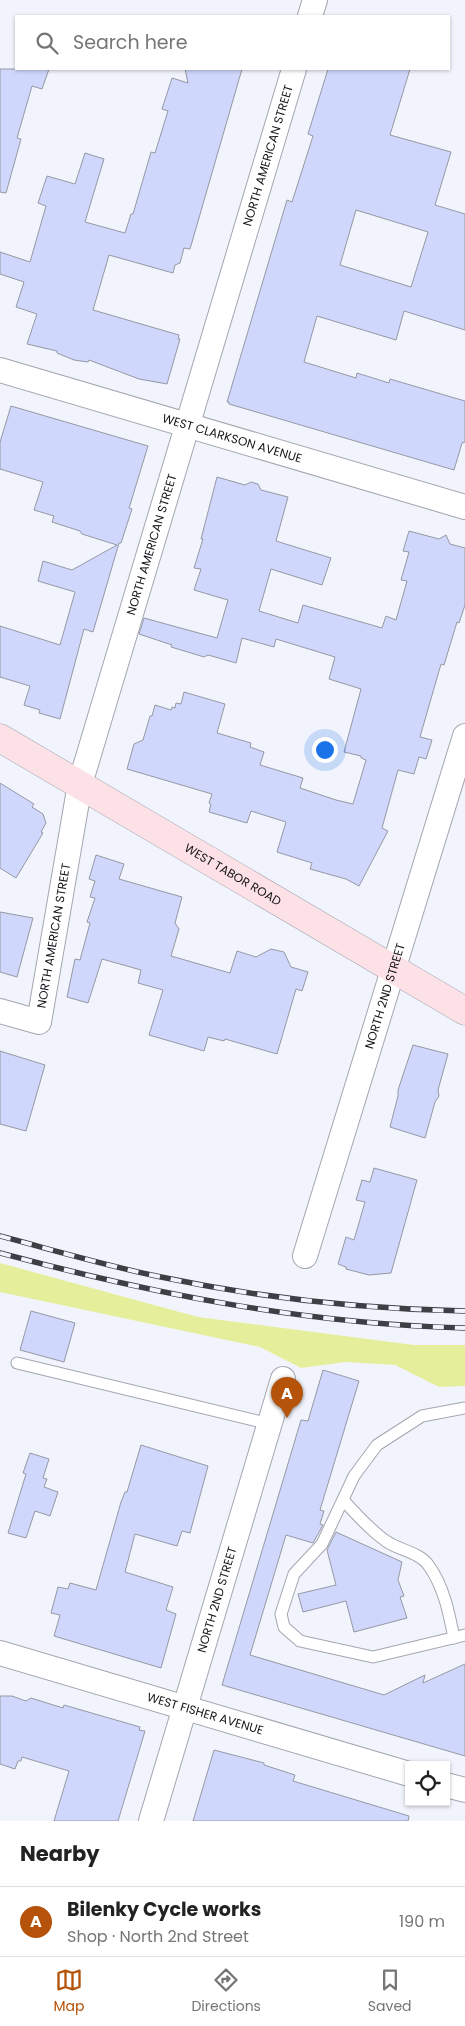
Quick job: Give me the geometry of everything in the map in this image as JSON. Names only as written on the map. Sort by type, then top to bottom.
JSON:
[{"type":"street","points":[[310,15],[315,0]]},
{"type":"street","name":"NORTH AMERICAN STREET","points":[[0,1011],[39,1022],[80,784],[294,70]]},
{"type":"street","name":"WEST CLARKSON AVENUE","points":[[0,370],[465,507]]},
{"type":"street","name":"NORTH 2ND STREET","points":[[305,1256],[395,969],[465,736]]},
{"type":"street","name":"WEST TABOR ROAD","points":[[0,738],[465,1011]]},
{"type":"street","name":"NORTH 2ND STREET","points":[[151,1821],[284,1379]]},
{"type":"street","name":"WEST FISHER AVENUE","points":[[0,1653],[405,1773]]},
{"type":"street","points":[[450,1786],[465,1790]]},
{"type":"lane","points":[[17,1363],[270,1424]]},
{"type":"lane","points":[[344,1501],[371,1529],[388,1542],[413,1554],[428,1564],[447,1603],[460,1637],[373,1658],[300,1641],[284,1627],[281,1614],[294,1574],[322,1544],[344,1501],[354,1476],[377,1445],[422,1416],[465,1408]]},
{"type":"green space","points":[[0,1263],[198,1317],[414,1345],[465,1345],[465,1386],[439,1387],[395,1365],[346,1362],[301,1368],[260,1347],[0,1292]]},
{"type":"building","points":[[0,69],[49,70],[42,89],[32,86],[17,138],[21,139],[6,193],[0,192]]},
{"type":"building","points":[[185,70],[242,70],[190,249],[184,248],[180,263],[175,265],[173,273],[109,255],[93,310],[179,335],[178,339],[180,339],[167,384],[139,379],[89,360],[88,362],[74,360],[57,353],[57,351],[27,344],[37,314],[16,307],[24,282],[0,274],[0,252],[30,262],[46,206],[38,203],[47,176],[75,184],[85,153],[104,159],[85,222],[125,233],[131,214],[133,214],[151,152],[155,153],[168,111],[162,109],[172,78],[188,83]]},
{"type":"building","points":[[328,70],[410,70],[390,135],[451,152],[435,205],[465,214],[465,330],[404,311],[396,340],[317,316],[304,362],[356,378],[357,373],[389,383],[390,379],[465,401],[465,442],[462,443],[454,470],[227,402],[287,200],[292,202],[313,136],[308,134]],"holes":[[[356,210],[428,232],[411,287],[340,265]]]},
{"type":"building","points":[[11,406],[148,446],[129,508],[132,509],[121,543],[119,543],[93,632],[84,629],[60,719],[39,713],[40,710],[24,705],[30,686],[0,677],[0,626],[60,645],[75,592],[38,581],[43,561],[72,570],[117,545],[52,522],[54,516],[34,510],[43,482],[0,469],[0,442]]},
{"type":"building","points":[[217,477],[245,485],[251,482],[258,484],[261,490],[288,497],[276,541],[331,558],[322,585],[271,569],[259,611],[298,623],[303,605],[382,628],[386,616],[396,620],[407,581],[401,580],[409,552],[403,551],[409,531],[439,539],[446,535],[450,544],[465,548],[465,605],[459,623],[457,622],[444,665],[441,664],[420,737],[432,740],[426,759],[419,757],[414,774],[398,770],[382,828],[388,831],[359,886],[346,879],[310,869],[312,863],[277,852],[286,822],[251,811],[247,823],[209,812],[212,794],[127,769],[134,744],[143,740],[155,705],[171,710],[172,707],[175,708],[176,703],[181,704],[184,692],[225,704],[217,733],[251,743],[250,747],[264,752],[260,765],[303,778],[300,788],[353,804],[366,760],[361,758],[361,756],[344,752],[361,689],[329,679],[335,657],[276,639],[274,647],[242,638],[236,663],[208,655],[204,657],[171,647],[172,645],[139,634],[144,618],[217,638],[228,600],[194,590],[201,569],[194,568],[203,539],[201,539]]},
{"type":"building","points":[[0,783],[34,804],[32,807],[43,814],[46,823],[41,832],[43,833],[16,878],[0,868]]},
{"type":"building","points":[[96,855],[124,864],[119,879],[182,897],[175,923],[179,929],[171,956],[230,973],[237,951],[256,957],[271,949],[284,952],[291,967],[308,972],[302,991],[296,989],[277,1054],[225,1039],[224,1041],[208,1037],[204,1051],[149,1035],[163,990],[138,983],[141,970],[102,959],[88,1003],[67,997],[75,959],[80,960],[90,923],[87,922],[95,898],[90,897],[95,881],[89,879]]},
{"type":"building","points":[[0,912],[33,918],[17,977],[0,972]]},
{"type":"building","points":[[413,1045],[448,1054],[438,1090],[439,1096],[435,1102],[425,1138],[390,1127],[398,1090]]},
{"type":"building","points":[[0,1051],[45,1065],[26,1131],[0,1124]]},
{"type":"building","points":[[374,1168],[417,1180],[391,1273],[369,1275],[346,1269],[346,1267],[338,1264],[346,1237],[354,1240],[365,1202],[356,1200],[362,1180],[370,1182]]},
{"type":"building","points":[[31,1311],[75,1323],[64,1362],[20,1350]]},
{"type":"building","points":[[323,1370],[359,1381],[320,1510],[324,1511],[320,1524],[323,1525],[313,1543],[286,1535],[250,1655],[384,1695],[425,1675],[423,1683],[465,1664],[465,1756],[222,1685],[301,1420],[308,1421]]},
{"type":"building","points":[[141,1445],[208,1466],[190,1533],[182,1531],[177,1546],[135,1534],[125,1572],[173,1587],[166,1610],[176,1614],[161,1668],[54,1636],[60,1615],[51,1613],[58,1587],[68,1589],[70,1583],[96,1590],[121,1502],[125,1492],[127,1492]]},
{"type":"building","points":[[30,1453],[49,1459],[43,1478],[47,1479],[44,1487],[58,1492],[50,1516],[35,1511],[26,1538],[8,1533],[26,1474],[23,1473]]},
{"type":"building","points":[[336,1532],[402,1562],[398,1580],[404,1596],[400,1597],[407,1618],[354,1632],[346,1601],[303,1612],[298,1594],[336,1585],[327,1550]]},
{"type":"building","points":[[0,1696],[12,1696],[26,1701],[31,1698],[63,1708],[64,1705],[140,1727],[139,1730],[145,1731],[118,1821],[54,1821],[69,1771],[22,1757],[15,1769],[0,1764]]},
{"type":"building","points":[[214,1750],[264,1763],[264,1765],[295,1775],[293,1781],[409,1816],[408,1821],[193,1821]]},
{"type":"railway","points":[[0,1236],[141,1273],[236,1291],[350,1305],[465,1311]]},
{"type":"railway","points":[[0,1253],[172,1294],[230,1304],[347,1320],[465,1328]]},
{"type":"place","name":"Bilenky Cycle works","points":[[287,1418]]}]
